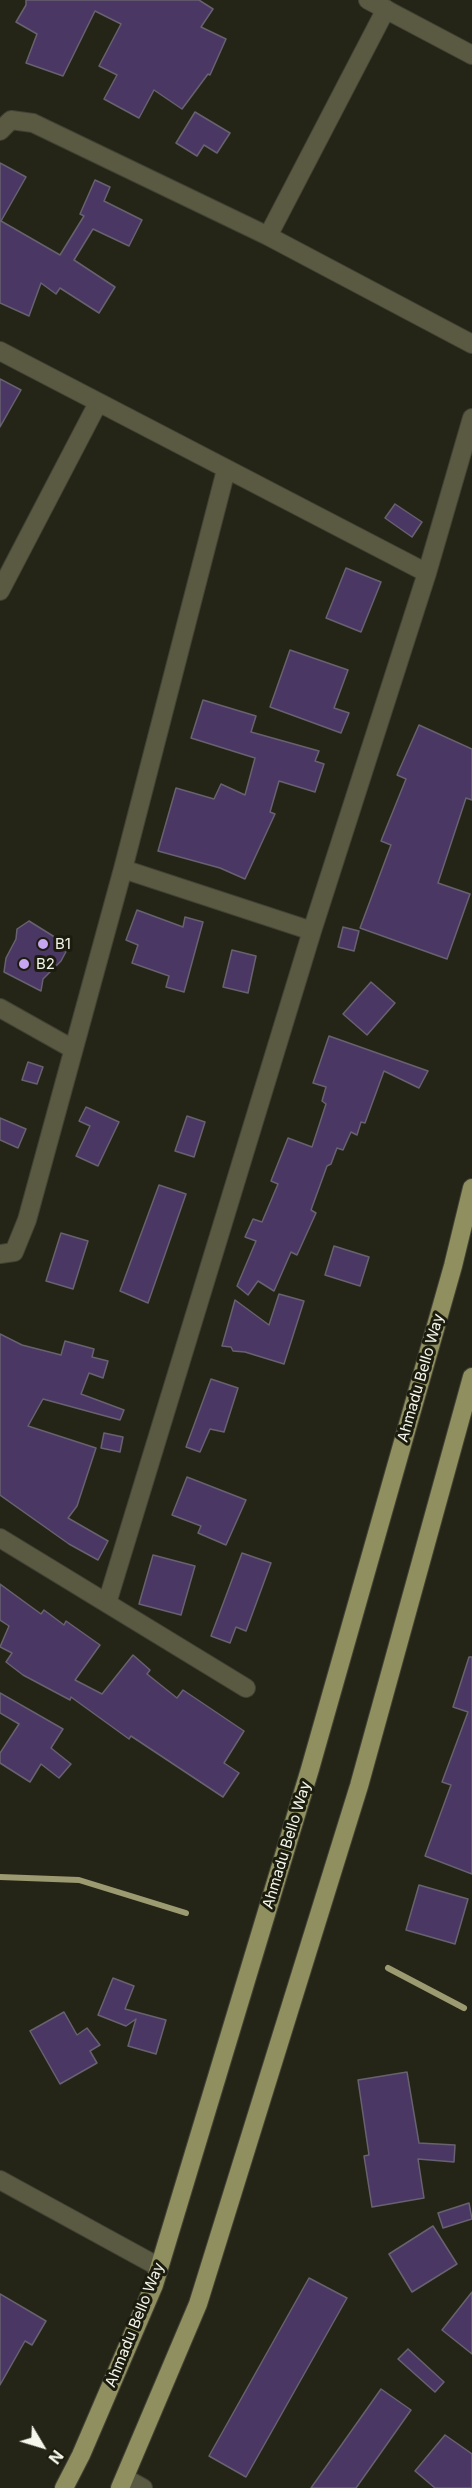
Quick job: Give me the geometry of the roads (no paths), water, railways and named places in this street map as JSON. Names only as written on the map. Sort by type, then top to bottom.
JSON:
[{"type":"main road","name":"Ahmadu Bello Way","points":[[64,2488],[81,2455],[159,2268],[310,1769],[453,1266],[472,1188]]},
{"type":"main road","points":[[122,2483],[198,2304],[359,1786],[472,1377]]},
{"type":"street","points":[[368,0],[472,55]]},
{"type":"street","points":[[268,236],[386,9]]},
{"type":"street","points":[[0,131],[10,120],[33,123],[268,236],[472,344]]},
{"type":"street","points":[[0,351],[226,471],[427,573]]},
{"type":"street","points":[[0,591],[98,403]]},
{"type":"street","points":[[107,1603],[312,931],[427,573],[472,418]]},
{"type":"street","points":[[0,1254],[14,1252],[27,1220],[123,869],[226,471]]},
{"type":"street","points":[[123,869],[312,931]]},
{"type":"street","points":[[0,1008],[73,1049]]},
{"type":"street","points":[[0,1538],[246,1688]]},
{"type":"street","points":[[0,2180],[159,2268]]},
{"type":"street","points":[[122,2483],[143,2488]]},
{"type":"waterway","points":[[0,1877],[79,1880],[186,1913]]},
{"type":"waterway","points":[[388,1968],[464,2008]]},
{"type":"place","name":"B1","points":[[43,944]]},
{"type":"place","name":"B2","points":[[24,964]]}]
